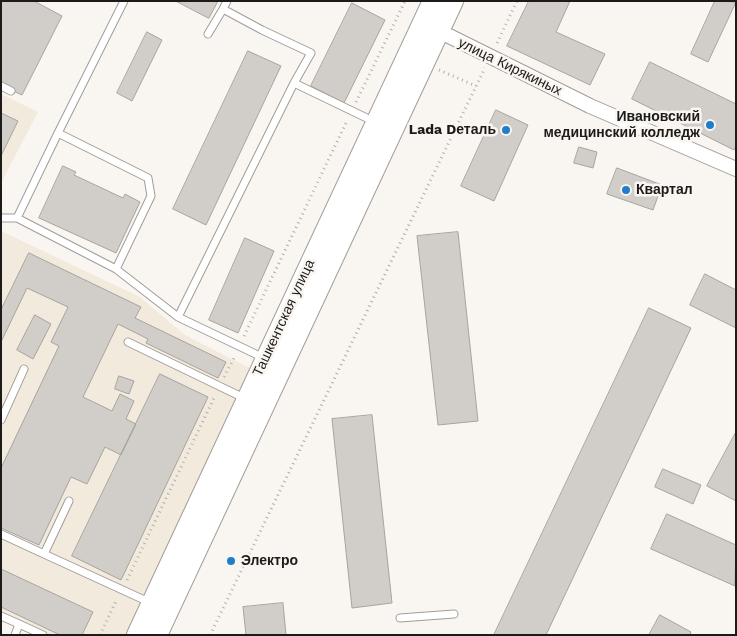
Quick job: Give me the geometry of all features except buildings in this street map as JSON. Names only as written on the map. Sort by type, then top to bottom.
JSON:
[{"type":"main road","name":"Ташкентская улица","points":[[137,635],[159,607],[430,27],[433,1]]},
{"type":"main road","name":"Ташкентская улица","points":[[156,635],[159,607],[265,359],[376,123],[430,27],[453,1]]},
{"type":"street","name":"улица Кирякиных","points":[[430,27],[590,106],[736,169]]},
{"type":"lane","points":[[17,218],[124,1]]},
{"type":"lane","points":[[208,34],[227,1]]},
{"type":"lane","points":[[178,317],[294,83],[311,53],[223,9]]},
{"type":"lane","points":[[294,83],[376,123]]},
{"type":"lane","points":[[1,86],[11,91]]},
{"type":"lane","points":[[58,134],[148,178],[151,196],[116,269]]},
{"type":"lane","points":[[1,218],[17,218],[116,269],[178,317],[265,359]]},
{"type":"lane","points":[[128,342],[247,399]]},
{"type":"lane","points":[[1,420],[24,369]]},
{"type":"lane","points":[[44,554],[69,501]]},
{"type":"lane","points":[[1,534],[159,607]]},
{"type":"lane","points":[[400,618],[454,614]]},
{"type":"lane","points":[[1,616],[43,635]]},
{"type":"lane","points":[[14,635],[19,624]]},
{"type":"path","points":[[100,635],[405,1]]},
{"type":"path","points":[[210,635],[516,1]]},
{"type":"shaded area","points":[[1,94],[38,112],[1,183]]},
{"type":"shaded area","points":[[1,231],[140,297],[185,335],[261,374],[140,635],[39,635],[1,618]]},
{"type":"place","name":"Ивановский медицинский колледж","points":[[710,125]]},
{"type":"place","name":"Lada Dеталь","points":[[506,130]]},
{"type":"place","name":"Квартал","points":[[626,190]]},
{"type":"place","name":"Электро","points":[[231,561]]}]
